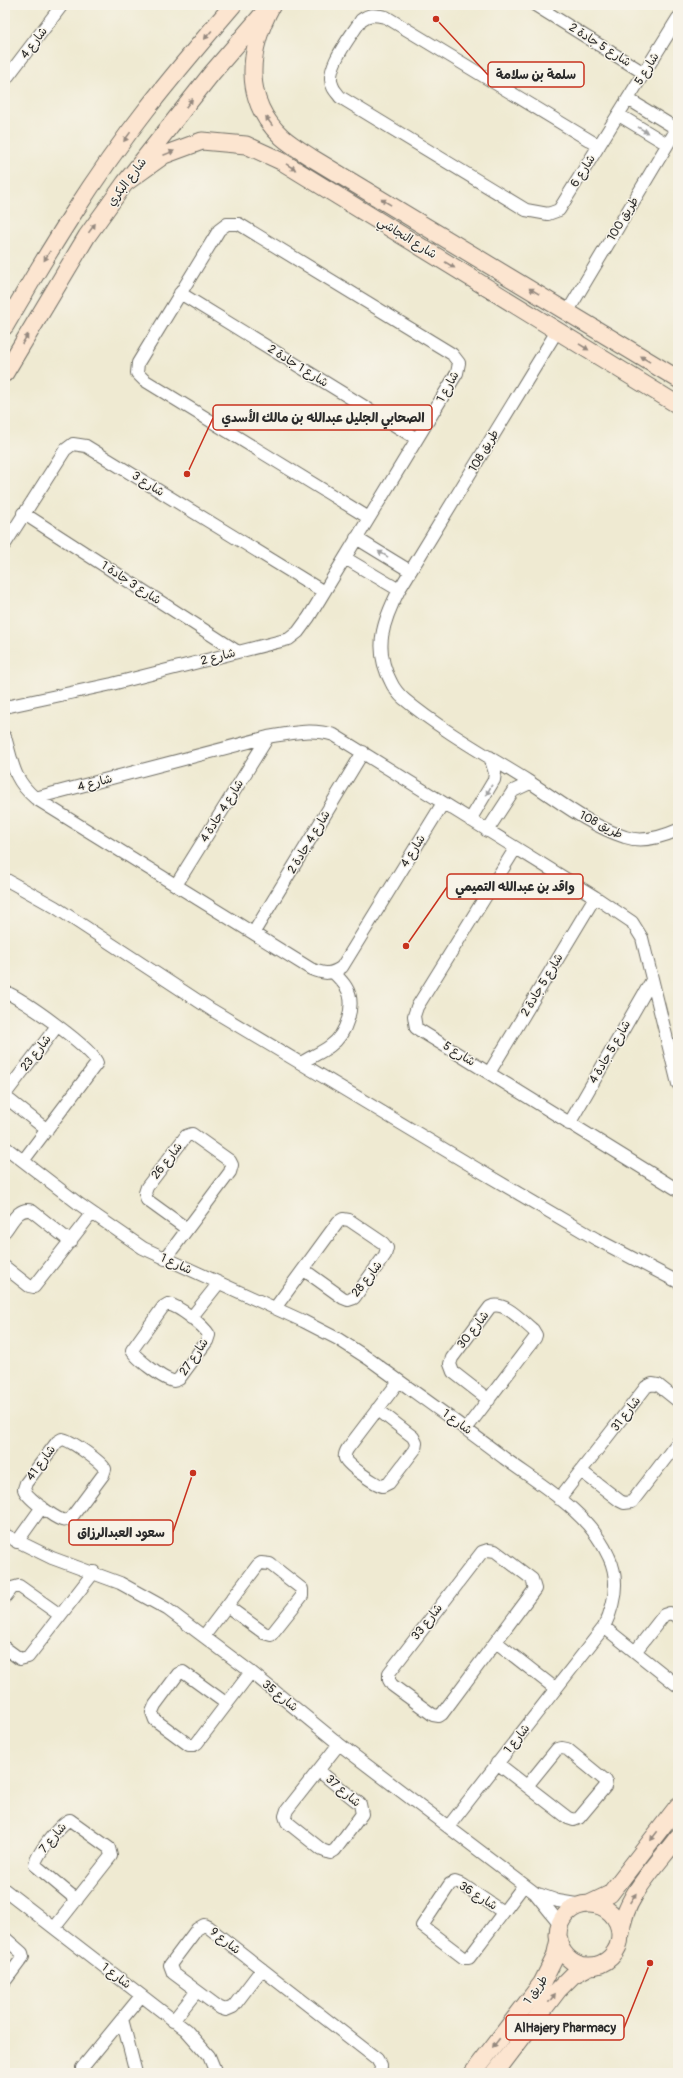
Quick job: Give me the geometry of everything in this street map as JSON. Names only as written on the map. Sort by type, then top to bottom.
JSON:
[{"type":"main road","points":[[5,326],[32,280],[104,167],[145,111],[233,5]]},
{"type":"main road","name":"شارع البكري","points":[[5,373],[87,236],[125,183],[212,73],[271,5]]},
{"type":"main road","name":"شارع النجاشي","points":[[271,5],[256,42],[253,60],[253,82],[257,102],[267,119],[282,137],[312,158],[568,311],[678,379]]},
{"type":"main road","name":"شارع النجاشي","points":[[125,183],[164,155],[202,141],[246,145],[281,161],[678,405]]},
{"type":"main road","points":[[397,232],[395,222],[400,217],[409,216]]},
{"type":"main road","points":[[678,1806],[610,1894],[573,1909],[565,1915],[560,1931],[563,1951],[572,1961],[590,1966],[604,1962],[615,1953],[619,1944],[623,1915],[631,1900],[678,1837]]},
{"type":"main road","points":[[586,1904],[606,1909],[614,1915],[619,1924],[621,1934]]},
{"type":"main road","name":"طريق 1","points":[[473,2073],[542,1983],[555,1957],[560,1931]]},
{"type":"main road","name":"طريق 1","points":[[495,2073],[558,1990],[573,1975],[590,1966]]},
{"type":"street","name":"شارع 4","points":[[5,80],[62,5]]},
{"type":"street","name":"شارع 5 جادة 2","points":[[535,5],[644,73]]},
{"type":"street","name":"شارع 6","points":[[376,14],[386,17],[599,146],[559,210],[548,214],[526,210],[340,97],[332,86],[330,76],[333,65],[361,20],[367,15],[376,14]]},
{"type":"street","name":"شارع 5","points":[[599,146],[678,18]]},
{"type":"street","name":"شارع 5","points":[[628,99],[677,128]]},
{"type":"street","points":[[619,115],[667,144]]},
{"type":"street","name":"طريق 100","points":[[568,311],[677,128]]},
{"type":"street","name":"شارع 1","points":[[227,224],[239,224],[452,354],[459,363],[457,373],[417,439],[369,518],[144,380],[137,373],[138,363],[219,230],[227,224]]},
{"type":"street","name":"شارع 1 جادة 2","points":[[180,294],[417,439]]},
{"type":"street","name":"طريق 108","points":[[557,331],[399,590],[382,627],[381,644],[383,664],[391,683],[402,697],[420,711],[579,814],[626,838],[649,839],[678,830]]},
{"type":"street","name":"شارع 3","points":[[5,544],[65,450],[73,444],[86,446],[324,592]]},
{"type":"street","name":"شارع 3 جادة 1","points":[[24,513],[238,652]]},
{"type":"street","name":"شارع 2","points":[[5,707],[112,684],[289,639],[298,632],[369,518]]},
{"type":"street","points":[[356,538],[410,571]]},
{"type":"street","points":[[345,558],[399,590]]},
{"type":"street","name":"شارع 4","points":[[35,798],[268,737],[301,731],[320,731],[334,735],[443,803],[342,967],[334,973]]},
{"type":"street","points":[[5,737],[17,779],[23,788],[35,798],[311,968],[319,972],[334,973],[347,988],[350,999],[350,1012],[345,1028],[332,1045],[301,1063]]},
{"type":"street","name":"شارع 4 جادة 4","points":[[176,885],[268,737]]},
{"type":"street","name":"شارع 4 جادة 2","points":[[254,932],[363,752]]},
{"type":"street","points":[[470,820],[494,780],[495,773],[490,757]]},
{"type":"street","points":[[487,831],[513,791],[530,783]]},
{"type":"street","points":[[443,803],[515,849],[595,897],[632,922],[642,938],[678,1084]]},
{"type":"street","name":"شارع 5","points":[[515,849],[421,1000],[414,1016],[416,1028],[678,1190]]},
{"type":"street","points":[[5,879],[55,907],[212,1010],[482,1172],[596,1239],[678,1282]]},
{"type":"street","name":"شارع 5 جادة 2","points":[[489,1073],[595,897]]},
{"type":"street","name":"شارع 5 جادة 4","points":[[569,1124],[652,980]]},
{"type":"street","name":"شارع 23","points":[[5,992],[20,999],[57,1026],[91,1053],[97,1063],[23,1161]]},
{"type":"street","name":"شارع 23","points":[[47,1130],[8,1099],[6,1093],[57,1026]]},
{"type":"street","name":"شارع 26","points":[[165,1259],[188,1230],[230,1172],[232,1165],[230,1161],[192,1134],[186,1136],[147,1187],[145,1193],[148,1200],[188,1230]]},
{"type":"street","name":"شارع 1","points":[[5,1147],[92,1213],[144,1248],[218,1284],[275,1308],[338,1339],[399,1380],[466,1429],[559,1499],[590,1525],[610,1558],[614,1579],[614,1602],[604,1627],[448,1827]]},
{"type":"street","points":[[5,1231],[20,1212],[27,1209],[32,1211],[71,1242]]},
{"type":"street","points":[[5,1267],[29,1286],[34,1287],[71,1242],[92,1213]]},
{"type":"street","name":"شارع 28","points":[[275,1308],[338,1222],[343,1219],[349,1220],[383,1243],[387,1248],[385,1255],[351,1300],[343,1298],[304,1270]]},
{"type":"street","points":[[191,1318],[218,1284]]},
{"type":"street","name":"شارع 30","points":[[466,1429],[489,1400],[534,1342],[536,1335],[533,1330],[502,1305],[496,1304],[490,1308],[452,1358],[450,1364],[453,1372],[489,1400]]},
{"type":"street","name":"شارع 27","points":[[165,1306],[175,1306],[191,1318],[205,1329],[209,1338],[177,1381],[168,1380],[133,1352],[134,1346],[165,1306]]},
{"type":"street","points":[[377,1409],[412,1436],[416,1443],[415,1449],[389,1483],[380,1486],[345,1458],[348,1448],[377,1409],[399,1380]]},
{"type":"street","name":"شارع 31","points":[[559,1499],[582,1472],[646,1387],[652,1384],[658,1385],[678,1401]]},
{"type":"street","name":"شارع 41","points":[[62,1439],[68,1441],[105,1470],[103,1475],[68,1520],[60,1519],[42,1507],[28,1496],[25,1492],[24,1486],[57,1442],[62,1439]]},
{"type":"street","points":[[582,1472],[620,1501],[627,1503],[632,1502],[678,1442]]},
{"type":"street","points":[[17,1542],[42,1507]]},
{"type":"street","name":"شارع 35","points":[[5,1535],[52,1558],[94,1572],[120,1583],[167,1609],[250,1672],[339,1744],[535,1893],[558,1901],[586,1904]]},
{"type":"street","name":"شارع 33","points":[[488,1550],[495,1551],[532,1579],[535,1584],[534,1592],[496,1642],[439,1716],[430,1713],[392,1685],[389,1680],[391,1669],[482,1552],[488,1550]]},
{"type":"street","points":[[204,1636],[258,1565],[264,1562],[270,1564],[302,1590],[302,1596],[271,1635],[264,1633],[227,1606]]},
{"type":"street","points":[[5,1648],[20,1658],[26,1658],[94,1572]]},
{"type":"street","points":[[5,1597],[12,1588],[19,1586],[60,1615]]},
{"type":"street","points":[[635,1652],[664,1615],[670,1613],[678,1617]]},
{"type":"street","points":[[604,1627],[678,1686]]},
{"type":"street","points":[[496,1642],[556,1689]]},
{"type":"street","points":[[227,1704],[183,1672],[178,1674],[154,1705],[152,1712],[156,1720],[189,1745],[194,1745],[227,1704],[250,1672]]},
{"type":"street","name":"شارع 37","points":[[319,1771],[360,1804],[363,1810],[362,1814],[335,1850],[330,1853],[322,1850],[285,1819],[288,1810],[339,1744]]},
{"type":"street","points":[[497,1763],[568,1818],[574,1820],[580,1818],[605,1787],[606,1780],[567,1749],[562,1748],[557,1749],[527,1786]]},
{"type":"street","name":"شارع 7","points":[[55,1927],[77,1900],[109,1859],[111,1853],[108,1848],[70,1820],[62,1824],[37,1857],[35,1865],[77,1900]]},
{"type":"street","name":"شارع 36","points":[[503,1912],[464,1885],[456,1882],[450,1884],[422,1926],[464,1958],[469,1958],[524,1885]]},
{"type":"street","name":"شارع 1","points":[[5,1891],[55,1927],[186,2030],[209,2056],[216,2073]]},
{"type":"street","name":"شارع 35","points":[[535,1893],[560,1931]]},
{"type":"street","name":"شارع 9","points":[[262,1969],[230,2009],[223,2010],[173,1973],[170,1965],[201,1926],[208,1927],[262,1969],[377,2060],[381,2066],[380,2073]]},
{"type":"street","points":[[5,1938],[22,1953],[23,1957],[5,1981]]},
{"type":"street","points":[[173,2021],[197,1991]]},
{"type":"street","points":[[82,2073],[82,2068],[141,1996]]},
{"type":"street","points":[[122,2019],[136,2073]]},
{"type":"place","name":"سلمة بن سلامة","points":[[436,19]]},
{"type":"place","name":"الصحابي الجليل عبدالله بن مالك الأسدي","points":[[187,474]]},
{"type":"place","name":"واقد بن عبدالله التميمي","points":[[406,946]]},
{"type":"place","name":"سعود العبدالرزاق","points":[[193,1473]]},
{"type":"place","name":"AlHajery Pharmacy","points":[[650,1963]]}]
